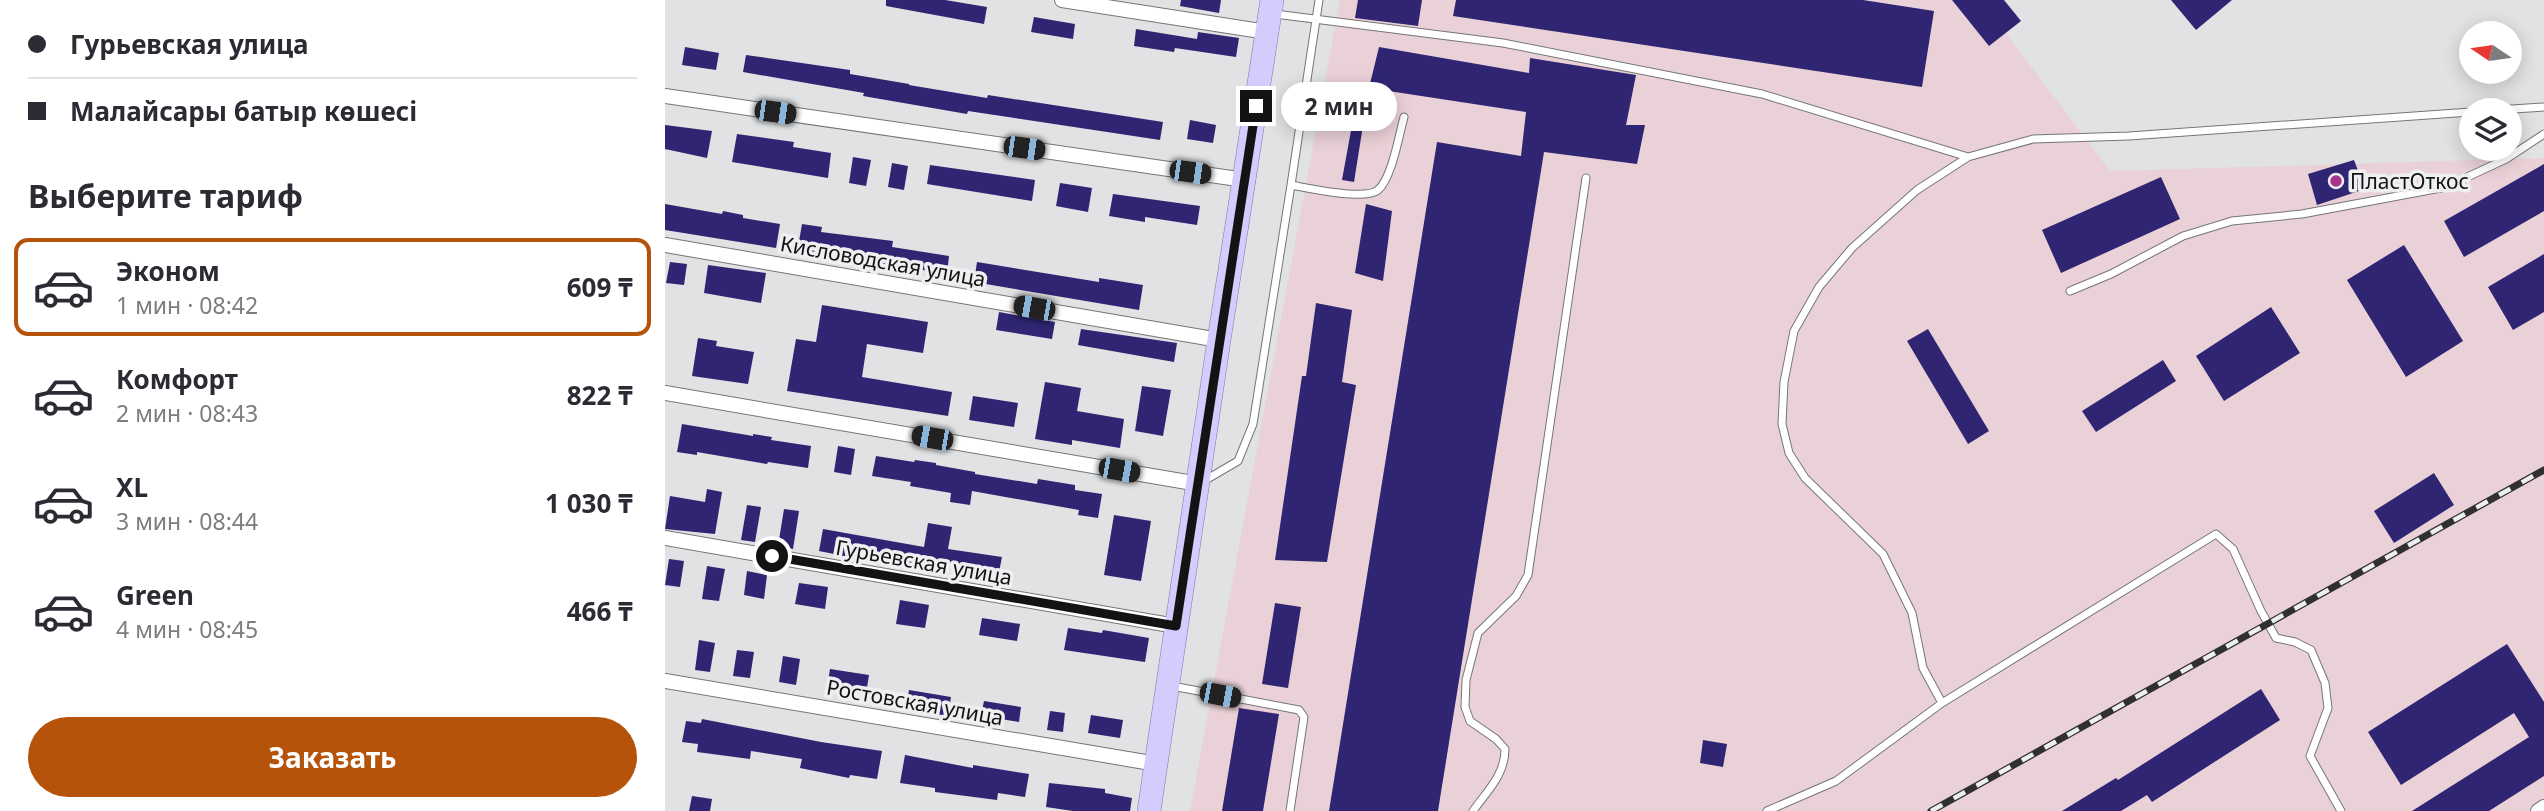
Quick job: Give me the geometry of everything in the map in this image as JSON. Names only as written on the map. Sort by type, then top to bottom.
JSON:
[{"type":"main road","points":[[1149,811],[1269,15]]},
{"type":"street","points":[[1062,0],[1269,15]]},
{"type":"street","points":[[665,96],[1245,180]]},
{"type":"street","name":"Кисловодская улица","points":[[665,245],[1219,340]]},
{"type":"street","points":[[665,393],[1199,484]]},
{"type":"street","name":"Гурьевская улица","points":[[665,538],[1176,626]]},
{"type":"street","name":"Ростовская улица","points":[[665,681],[1157,764]]},
{"type":"street","points":[[2537,811],[2544,807]]},
{"type":"lane","points":[[1199,484],[1238,461],[1253,424],[1319,0]]},
{"type":"lane","points":[[1269,15],[1503,43],[1762,94],[1968,157]]},
{"type":"lane","points":[[2522,108],[2544,107]]},
{"type":"lane","points":[[1942,703],[1923,668],[1912,613],[1883,554],[1805,478],[1789,453],[1782,424],[1784,382],[1794,331],[1819,287],[1852,248],[1917,190],[1968,157],[2033,139],[2129,136],[2459,113]]},
{"type":"lane","points":[[1291,185],[1364,195],[1377,191],[1387,178],[1404,117]]},
{"type":"lane","points":[[2070,291],[2111,274],[2183,236],[2232,221],[2302,214],[2446,187],[2505,159],[2544,134]]},
{"type":"lane","points":[[1473,811],[1505,763],[1505,749],[1496,739],[1469,721],[1465,707],[1466,680],[1478,633],[1516,596],[1528,575],[1586,178]]},
{"type":"lane","points":[[1767,811],[1836,781],[1942,703],[2216,534],[2233,549],[2276,638],[2295,642],[2311,650],[2325,683],[2328,708],[2310,756],[2341,811]]},
{"type":"lane","points":[[1168,685],[1299,710],[1304,717],[1290,811]]},
{"type":"shaded area","points":[[1340,0],[1981,0],[2110,171],[2522,161],[2522,159],[2544,158],[2544,811],[1190,811]]},
{"type":"building","points":[[886,0],[945,0],[987,7],[984,24],[886,6]]},
{"type":"building","points":[[1181,0],[1221,0],[1219,13],[1180,6]]},
{"type":"building","points":[[1358,0],[1422,0],[1418,26],[1355,18]]},
{"type":"building","points":[[1456,0],[1863,0],[1934,11],[1922,87],[1453,16]]},
{"type":"building","points":[[1952,0],[2004,0],[2021,21],[1989,46]]},
{"type":"building","points":[[2171,0],[2232,0],[2196,30]]},
{"type":"building","points":[[1034,17],[1075,24],[1073,39],[1031,32]]},
{"type":"building","points":[[1136,29],[1197,39],[1198,32],[1239,38],[1236,57],[1175,48],[1174,52],[1134,46]]},
{"type":"building","points":[[685,47],[719,53],[716,70],[682,65]]},
{"type":"building","points":[[1379,47],[1529,73],[1530,58],[1636,75],[1626,125],[1645,125],[1637,164],[1544,152],[1438,811],[1329,811],[1437,142],[1521,156],[1526,112],[1369,88]]},
{"type":"building","points":[[746,55],[850,70],[850,74],[987,98],[988,95],[1163,122],[1160,140],[968,111],[967,114],[743,72]]},
{"type":"building","points":[[1358,92],[1368,94],[1354,182],[1342,180]]},
{"type":"building","points":[[1190,120],[1216,125],[1213,143],[1187,139]]},
{"type":"building","points":[[665,125],[712,131],[707,158],[665,149]]},
{"type":"building","points":[[737,134],[794,142],[793,147],[831,153],[828,178],[732,162]]},
{"type":"building","points":[[853,157],[871,160],[866,186],[849,183]]},
{"type":"building","name":"ПластОткос","points":[[2354,160],[2365,189],[2317,205],[2308,174]]},
{"type":"building","points":[[892,163],[908,166],[904,190],[888,187]]},
{"type":"building","points":[[2544,164],[2544,211],[2464,257],[2444,221]]},
{"type":"building","points":[[930,165],[1035,180],[1032,201],[927,184]]},
{"type":"building","points":[[2161,177],[2180,219],[2061,273],[2042,230]]},
{"type":"building","points":[[1060,183],[1092,188],[1088,212],[1056,206]]},
{"type":"building","points":[[1113,194],[1200,206],[1197,225],[1145,217],[1145,222],[1109,216]]},
{"type":"building","points":[[665,204],[722,214],[723,211],[743,215],[743,218],[780,224],[776,248],[665,230]]},
{"type":"building","points":[[1366,204],[1392,211],[1383,281],[1355,273]]},
{"type":"building","points":[[802,224],[822,227],[821,232],[893,241],[892,247],[949,256],[947,274],[856,259],[855,262],[797,253]]},
{"type":"building","points":[[2404,245],[2463,341],[2406,377],[2347,280]]},
{"type":"building","points":[[2544,254],[2544,312],[2513,330],[2488,287]]},
{"type":"building","points":[[670,262],[687,264],[684,285],[666,283]]},
{"type":"building","points":[[977,262],[1099,282],[1099,278],[1143,285],[1139,310],[974,282]]},
{"type":"building","points":[[708,265],[766,273],[761,303],[704,293]]},
{"type":"building","points":[[1316,303],[1352,310],[1342,382],[1356,385],[1327,562],[1275,560],[1302,376],[1306,376]]},
{"type":"building","points":[[822,305],[928,322],[923,353],[867,344],[862,377],[952,392],[948,416],[787,391],[796,339],[816,342]]},
{"type":"building","points":[[2271,307],[2300,353],[2224,401],[2196,356]]},
{"type":"building","points":[[999,312],[1055,322],[1052,339],[996,330]]},
{"type":"building","points":[[1081,329],[1177,343],[1174,362],[1078,345]]},
{"type":"building","points":[[1928,329],[1989,431],[1968,444],[1907,341]]},
{"type":"building","points":[[698,338],[717,341],[716,346],[754,352],[748,384],[692,376]]},
{"type":"building","points":[[2163,360],[2176,381],[2096,432],[2082,411]]},
{"type":"building","points":[[1045,382],[1081,388],[1077,411],[1124,419],[1120,448],[1072,440],[1072,445],[1035,439]]},
{"type":"building","points":[[1142,386],[1171,390],[1163,436],[1135,431]]},
{"type":"building","points":[[973,396],[1018,403],[1014,427],[969,420]]},
{"type":"building","points":[[682,424],[772,437],[771,440],[811,446],[808,468],[697,452],[697,455],[677,452]]},
{"type":"building","points":[[838,446],[855,449],[851,475],[834,472]]},
{"type":"building","points":[[876,456],[936,463],[975,474],[1037,484],[1038,479],[1075,485],[1075,490],[1102,494],[1098,518],[1078,515],[1079,510],[972,491],[970,505],[950,502],[951,493],[910,486],[911,482],[872,476]]},
{"type":"building","points":[[2434,473],[2454,505],[2394,543],[2374,511]]},
{"type":"building","points":[[707,489],[722,492],[715,534],[665,529],[670,496],[705,502]]},
{"type":"building","points":[[747,505],[761,507],[755,542],[741,540]]},
{"type":"building","points":[[784,509],[799,511],[793,549],[778,546]]},
{"type":"building","points":[[1114,515],[1151,521],[1141,581],[1104,575]]},
{"type":"building","points":[[928,523],[952,527],[948,549],[1002,557],[999,572],[946,563],[944,576],[819,551],[823,529],[924,547]]},
{"type":"building","points":[[669,559],[684,561],[680,587],[665,585]]},
{"type":"building","points":[[707,566],[725,569],[719,601],[702,599]]},
{"type":"building","points":[[747,571],[767,575],[764,599],[744,595]]},
{"type":"building","points":[[799,583],[828,587],[825,609],[795,604]]},
{"type":"building","points":[[900,600],[929,605],[925,628],[896,624]]},
{"type":"building","points":[[1275,603],[1301,607],[1288,688],[1262,684]]},
{"type":"building","points":[[982,618],[1020,624],[1017,641],[979,635]]},
{"type":"building","points":[[1068,628],[1102,633],[1103,630],[1149,638],[1145,662],[1064,650]]},
{"type":"building","points":[[699,640],[715,643],[710,672],[695,670]]},
{"type":"building","points":[[2507,644],[2544,702],[2544,776],[2489,811],[2412,811],[2529,737],[2514,713],[2401,785],[2368,732]]},
{"type":"building","points":[[737,650],[754,652],[750,678],[733,676]]},
{"type":"building","points":[[783,656],[800,659],[796,685],[779,682]]},
{"type":"building","points":[[830,669],[869,675],[866,694],[827,688]]},
{"type":"building","points":[[2261,689],[2280,720],[2152,802],[2147,795],[2121,811],[2062,811],[2116,778],[2118,780]]},
{"type":"building","points":[[909,690],[951,697],[948,716],[906,709]]},
{"type":"building","points":[[984,701],[1021,707],[1019,722],[981,716]]},
{"type":"building","points":[[1239,708],[1279,714],[1263,811],[1222,811]]},
{"type":"building","points":[[1050,711],[1065,713],[1063,732],[1047,730]]},
{"type":"building","points":[[1091,715],[1123,720],[1120,738],[1088,733]]},
{"type":"building","points":[[702,719],[882,751],[877,779],[850,775],[849,778],[800,768],[802,759],[751,751],[750,759],[697,752],[698,744],[682,742],[686,721],[701,723]]},
{"type":"building","points":[[1703,740],[1727,744],[1723,767],[1700,763]]},
{"type":"building","points":[[905,755],[973,768],[973,765],[1029,774],[1025,797],[998,793],[997,800],[935,792],[935,788],[900,783]]},
{"type":"building","points":[[1049,783],[1105,789],[1105,793],[1132,798],[1130,811],[1073,811],[1046,807]]},
{"type":"building","points":[[692,796],[712,799],[710,811],[689,811]]},
{"type":"railway","points":[[1931,811],[2544,470]]},
{"type":"place","name":"ПластОткос","points":[[2336,181]]},
{"type":"route","points":[[772,556],[1176,626],[1256,106]]}]
